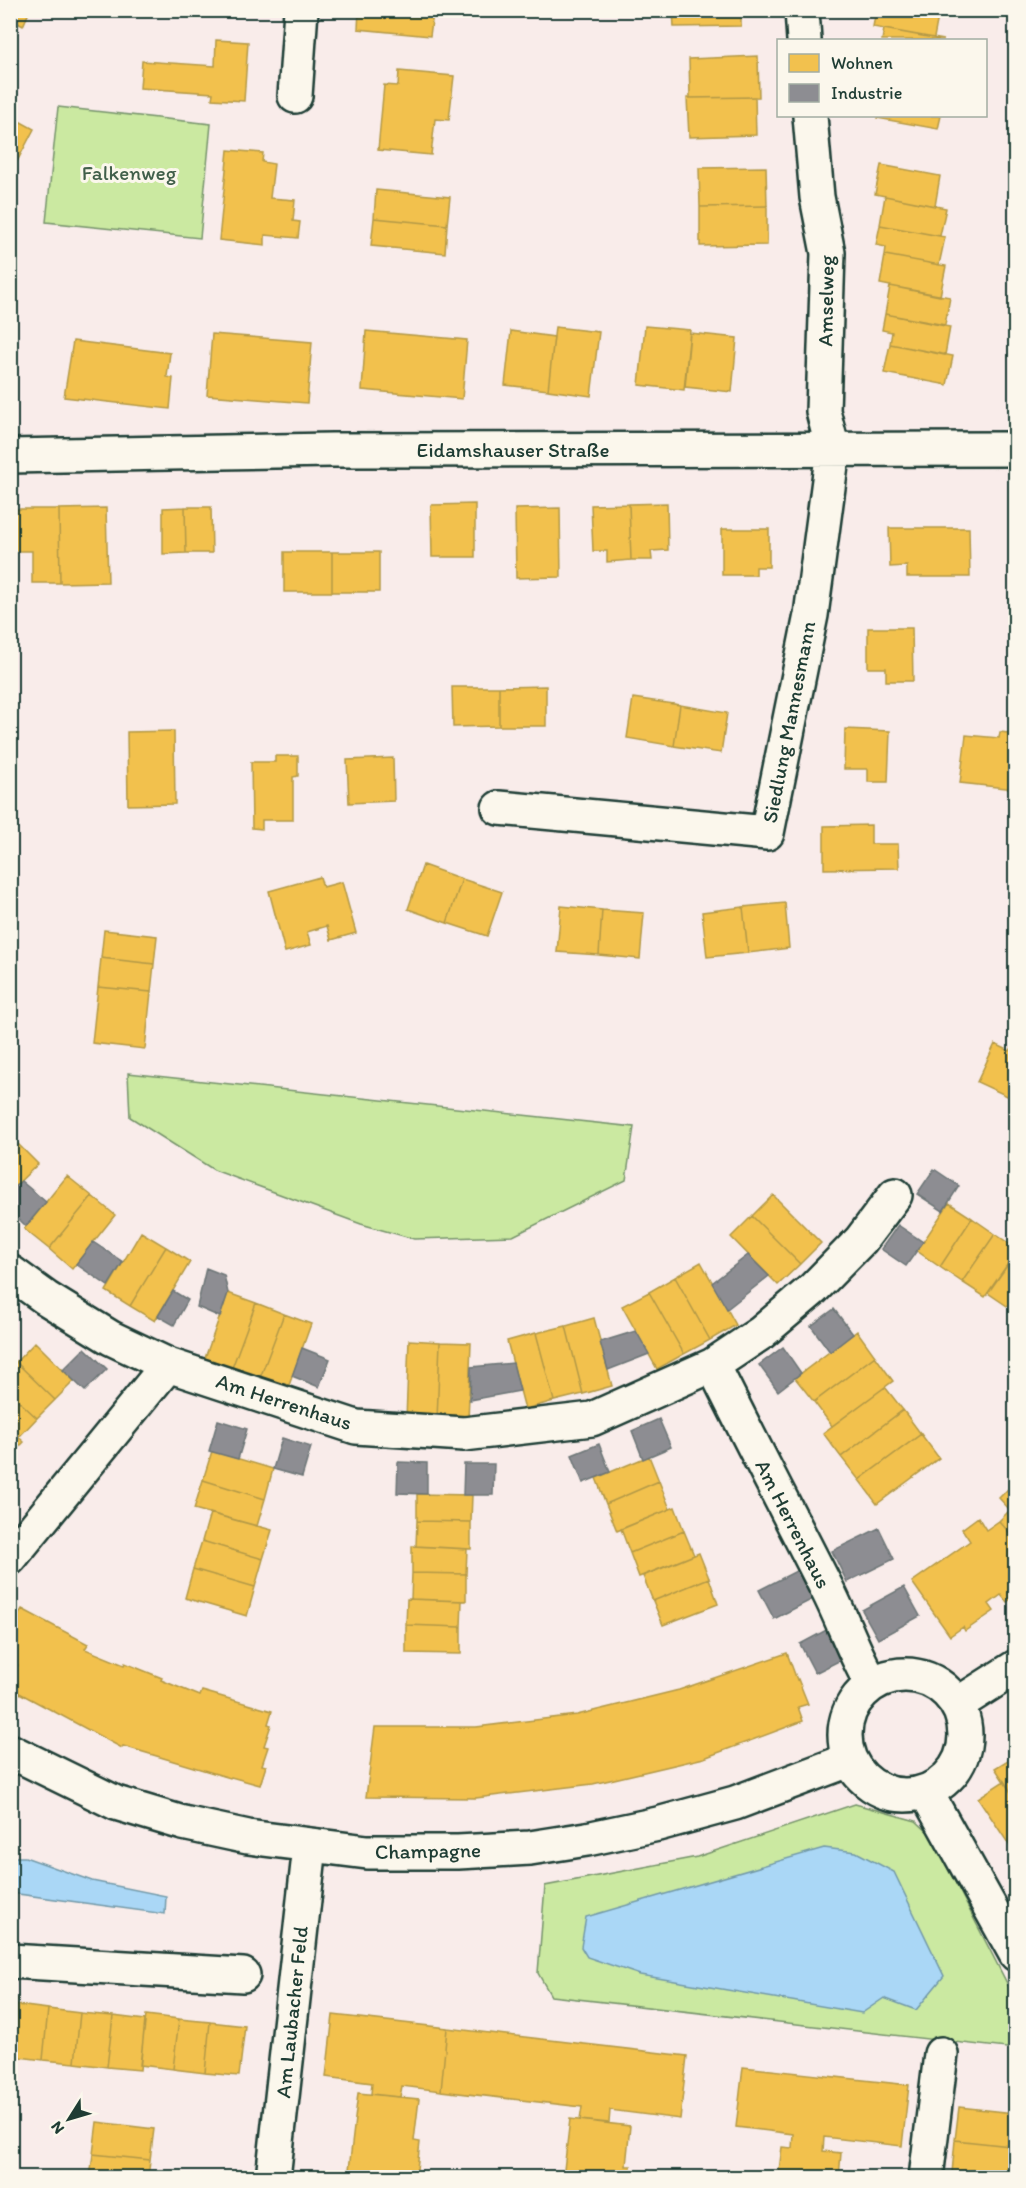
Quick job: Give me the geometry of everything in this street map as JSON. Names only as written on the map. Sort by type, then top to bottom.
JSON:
[{"type":"street","points":[[296,96],[302,10]]},
{"type":"street","points":[[802,10],[804,39]]},
{"type":"street","name":"Amselweg","points":[[810,117],[817,197],[828,253],[823,411],[833,450]]},
{"type":"street","name":"Eidamshauser Straße","points":[[10,456],[332,450],[1016,450]]},
{"type":"street","name":"Siedlung Mannesmann","points":[[499,808],[767,833],[811,615],[833,450]]},
{"type":"street","name":"Am Herrenhaus","points":[[10,1272],[46,1298],[111,1338],[168,1365],[356,1426],[464,1434],[592,1419],[713,1365],[761,1333],[813,1289],[861,1240],[895,1195]]},
{"type":"street","points":[[10,1558],[168,1365]]},
{"type":"street","name":"Am Herrenhaus","points":[[713,1365],[777,1496],[829,1592],[862,1667],[872,1684]]},
{"type":"street","points":[[958,1704],[1016,1667]]},
{"type":"street","points":[[916,1675],[946,1690],[958,1704],[965,1723],[965,1747],[953,1773],[926,1792],[914,1795],[890,1794],[862,1778],[849,1760],[844,1736],[850,1707],[872,1684],[884,1677],[916,1675]]},
{"type":"street","name":"Champagne","points":[[10,1751],[116,1803],[183,1823],[248,1837],[367,1852],[458,1852],[530,1848],[576,1841],[658,1824],[735,1803],[849,1760]]},
{"type":"street","points":[[926,1792],[1016,1954]]},
{"type":"street","name":"Am Laubacher Feld","points":[[273,2178],[310,1846]]},
{"type":"street","points":[[10,1961],[243,1975]]},
{"type":"street","points":[[926,2178],[941,2054]]},
{"type":"green space","name":"Falkenweg","points":[[58,107],[211,124],[200,238],[46,222]]},
{"type":"green space","points":[[128,1073],[634,1127],[626,1180],[513,1236],[414,1239],[361,1224],[214,1170],[130,1117]]},
{"type":"green space","points":[[855,1804],[916,1821],[931,1835],[1015,1999],[1015,2049],[551,1996],[538,1973],[545,1886],[697,1857]]},
{"type":"water","points":[[824,1848],[856,1852],[894,1872],[944,1976],[916,2010],[884,1998],[862,2013],[640,1975],[587,1957],[581,1947],[586,1917]]},
{"type":"water","points":[[10,1857],[25,1857],[92,1881],[166,1896],[165,1914],[11,1893]]},
{"type":"building: Wohnen","points":[[10,10],[30,10],[23,26],[10,19]]},
{"type":"building: Wohnen","points":[[359,10],[421,10],[433,13],[430,36],[358,29]]},
{"type":"building: Wohnen","points":[[673,10],[741,10],[741,26],[674,27]]},
{"type":"building: Wohnen","points":[[876,10],[939,11],[934,38],[873,27]]},
{"type":"building: Wohnen","points":[[884,29],[939,39],[882,39]]},
{"type":"building: Wohnen","points":[[216,40],[248,42],[244,101],[212,99],[213,93],[140,88],[142,61],[215,66]]},
{"type":"building: Wohnen","points":[[758,56],[759,97],[690,98],[689,59]]},
{"type":"building: Wohnen","points":[[399,71],[454,76],[449,120],[435,119],[431,155],[378,150],[384,85],[398,86]]},
{"type":"building: Wohnen","points":[[755,97],[756,135],[689,137],[687,98]]},
{"type":"building: Wohnen","points":[[10,116],[34,129],[10,175]]},
{"type":"building: Wohnen","points":[[878,117],[941,117],[938,129]]},
{"type":"building: Wohnen","points":[[228,150],[263,153],[262,162],[274,164],[270,198],[295,200],[293,221],[300,222],[298,238],[265,235],[265,245],[219,240]]},
{"type":"building: Wohnen","points":[[881,165],[940,176],[935,206],[875,194]]},
{"type":"building: Wohnen","points":[[766,167],[767,206],[700,207],[699,168]]},
{"type":"building: Wohnen","points":[[376,190],[450,197],[447,225],[374,218]]},
{"type":"building: Wohnen","points":[[885,196],[946,208],[940,236],[880,225]]},
{"type":"building: Wohnen","points":[[767,206],[767,245],[700,246],[700,207]]},
{"type":"building: Wohnen","points":[[374,218],[447,225],[445,253],[371,246]]},
{"type":"building: Wohnen","points":[[880,225],[945,237],[939,265],[885,255],[886,247],[876,245]]},
{"type":"building: Wohnen","points":[[10,243],[16,246],[10,258]]},
{"type":"building: Wohnen","points":[[885,255],[946,266],[940,296],[880,284]]},
{"type":"building: Wohnen","points":[[890,286],[950,297],[945,325],[885,314]]},
{"type":"building: Wohnen","points":[[885,314],[950,327],[945,355],[890,344],[892,332],[882,330]]},
{"type":"building: Wohnen","points":[[645,326],[690,330],[684,390],[639,385]]},
{"type":"building: Wohnen","points":[[555,327],[599,332],[591,396],[548,390]]},
{"type":"building: Wohnen","points":[[366,331],[467,340],[462,399],[362,390]]},
{"type":"building: Wohnen","points":[[511,331],[554,337],[548,390],[505,385]]},
{"type":"building: Wohnen","points":[[690,333],[737,338],[732,392],[685,387]]},
{"type":"building: Wohnen","points":[[212,334],[312,342],[307,403],[207,395]]},
{"type":"building: Wohnen","points":[[73,341],[170,353],[167,377],[173,378],[170,409],[64,397]]},
{"type":"building: Wohnen","points":[[890,344],[953,356],[947,385],[884,373]]},
{"type":"building: Wohnen","points":[[667,503],[668,550],[651,551],[652,560],[631,560],[629,504]]},
{"type":"building: Wohnen","points":[[475,504],[475,557],[432,557],[431,505]]},
{"type":"building: Wohnen","points":[[629,504],[631,560],[607,562],[607,551],[593,551],[591,505]]},
{"type":"building: Wohnen","points":[[185,507],[186,553],[163,554],[163,508]]},
{"type":"building: Wohnen","points":[[185,507],[211,507],[212,553],[186,553]]},
{"type":"building: Wohnen","points":[[106,508],[108,582],[60,583],[59,509]]},
{"type":"building: Wohnen","points":[[560,508],[561,577],[516,578],[515,509]]},
{"type":"building: Wohnen","points":[[11,509],[59,509],[60,583],[32,583],[32,551],[12,551]]},
{"type":"building: Wohnen","points":[[889,528],[969,528],[970,577],[907,577],[907,566],[890,567]]},
{"type":"building: Wohnen","points":[[722,529],[769,529],[769,567],[756,567],[756,575],[722,575]]},
{"type":"building: Wohnen","points":[[284,552],[332,552],[332,592],[284,592]]},
{"type":"building: Wohnen","points":[[332,552],[379,552],[379,592],[332,592]]},
{"type":"building: Wohnen","points":[[868,628],[912,628],[913,681],[886,681],[886,668],[868,668]]},
{"type":"building: Wohnen","points":[[546,686],[546,726],[499,726],[499,687]]},
{"type":"building: Wohnen","points":[[452,687],[499,687],[499,726],[453,727]]},
{"type":"building: Wohnen","points":[[633,698],[680,705],[674,746],[627,738]]},
{"type":"building: Wohnen","points":[[680,705],[727,713],[721,753],[674,746]]},
{"type":"building: Wohnen","points":[[845,729],[890,731],[888,782],[868,782],[868,769],[844,769]]},
{"type":"building: Wohnen","points":[[174,731],[175,804],[128,805],[127,732]]},
{"type":"building: Wohnen","points":[[1000,732],[1016,734],[1015,789],[960,783],[966,735],[999,738]]},
{"type":"building: Wohnen","points":[[275,756],[298,756],[298,776],[293,777],[293,820],[262,820],[262,829],[252,828],[251,762],[275,762]]},
{"type":"building: Wohnen","points":[[393,758],[394,801],[349,803],[347,760]]},
{"type":"building: Wohnen","points":[[871,825],[871,844],[898,844],[899,868],[824,869],[824,826]]},
{"type":"building: Wohnen","points":[[423,865],[462,879],[447,923],[408,909]]},
{"type":"building: Wohnen","points":[[320,877],[323,887],[342,882],[356,933],[331,940],[327,926],[307,932],[311,945],[285,952],[269,891]]},
{"type":"building: Wohnen","points":[[462,879],[502,892],[487,936],[447,923]]},
{"type":"building: Wohnen","points":[[785,903],[789,948],[748,953],[743,907]]},
{"type":"building: Wohnen","points":[[561,906],[602,910],[599,955],[557,952]]},
{"type":"building: Wohnen","points":[[743,907],[748,953],[707,957],[702,912]]},
{"type":"building: Wohnen","points":[[602,910],[644,913],[640,959],[599,955]]},
{"type":"building: Wohnen","points":[[104,930],[157,936],[154,964],[101,958]]},
{"type":"building: Wohnen","points":[[101,958],[154,964],[151,992],[98,987]]},
{"type":"building: Wohnen","points":[[98,987],[151,992],[145,1049],[92,1043]]},
{"type":"building: Wohnen","points":[[1015,1042],[1016,1100],[977,1082],[995,1044],[1010,1051]]},
{"type":"building: Wohnen","points":[[10,1135],[17,1143],[10,1149]]},
{"type":"building: Wohnen","points":[[17,1143],[38,1164],[10,1191],[10,1149]]},
{"type":"building: Wohnen","points":[[67,1176],[92,1196],[49,1249],[24,1229]]},
{"type":"building: Wohnen","points":[[773,1195],[821,1243],[800,1264],[752,1216]]},
{"type":"building: Wohnen","points":[[92,1196],[115,1215],[72,1269],[49,1249]]},
{"type":"building: Wohnen","points":[[949,1203],[972,1218],[940,1267],[917,1251]]},
{"type":"building: Wohnen","points":[[752,1216],[800,1264],[778,1285],[731,1237]]},
{"type":"building: Wohnen","points":[[972,1218],[995,1234],[962,1282],[940,1267]]},
{"type":"building: Wohnen","points":[[141,1232],[166,1247],[130,1306],[106,1291]]},
{"type":"building: Wohnen","points":[[995,1234],[1016,1248],[1016,1252],[985,1297],[962,1282]]},
{"type":"building: Wohnen","points":[[166,1247],[190,1262],[155,1321],[130,1306]]},
{"type":"building: Wohnen","points":[[1016,1253],[1016,1299],[1010,1308],[988,1293]]},
{"type":"building: Wohnen","points":[[701,1262],[736,1325],[710,1340],[675,1277]]},
{"type":"building: Wohnen","points":[[675,1277],[710,1340],[684,1354],[649,1292]]},
{"type":"building: Wohnen","points":[[649,1292],[684,1354],[657,1369],[622,1306]]},
{"type":"building: Wohnen","points":[[228,1293],[256,1303],[232,1368],[205,1358]]},
{"type":"building: Wohnen","points":[[256,1303],[284,1314],[260,1378],[232,1368]]},
{"type":"building: Wohnen","points":[[284,1314],[311,1324],[288,1388],[260,1378]]},
{"type":"building: Wohnen","points":[[594,1318],[612,1386],[583,1394],[566,1326]]},
{"type":"building: Wohnen","points":[[566,1326],[583,1394],[554,1401],[536,1333]]},
{"type":"building: Wohnen","points":[[857,1331],[875,1356],[814,1402],[795,1378]]},
{"type":"building: Wohnen","points":[[536,1333],[554,1401],[525,1409],[507,1341]]},
{"type":"building: Wohnen","points":[[409,1340],[440,1342],[437,1420],[406,1419]]},
{"type":"building: Wohnen","points":[[35,1342],[74,1381],[55,1400],[16,1362]]},
{"type":"building: Wohnen","points":[[440,1342],[471,1343],[468,1422],[437,1420]]},
{"type":"building: Wohnen","points":[[875,1356],[893,1381],[832,1426],[814,1402]]},
{"type":"building: Wohnen","points":[[16,1362],[55,1400],[37,1418],[10,1393],[10,1367]]},
{"type":"building: Wohnen","points":[[885,1387],[903,1410],[841,1457],[823,1433]]},
{"type":"building: Wohnen","points":[[10,1393],[37,1418],[19,1437],[10,1429]]},
{"type":"building: Wohnen","points":[[903,1410],[921,1434],[859,1480],[841,1457]]},
{"type":"building: Wohnen","points":[[10,1429],[24,1442],[10,1456]]},
{"type":"building: Wohnen","points":[[921,1434],[939,1458],[877,1504],[859,1480]]},
{"type":"building: Wohnen","points":[[212,1451],[273,1469],[265,1499],[203,1480]]},
{"type":"building: Wohnen","points":[[649,1456],[659,1481],[606,1504],[596,1478]]},
{"type":"building: Wohnen","points":[[203,1480],[265,1499],[257,1526],[194,1509]]},
{"type":"building: Wohnen","points":[[659,1481],[670,1509],[617,1531],[606,1504]]},
{"type":"building: Wohnen","points":[[1012,1485],[1016,1488],[1016,1540],[999,1521],[1010,1510],[999,1498]]},
{"type":"building: Wohnen","points":[[417,1494],[472,1495],[471,1522],[417,1521]]},
{"type":"building: Wohnen","points":[[675,1507],[684,1531],[630,1553],[621,1529]]},
{"type":"building: Wohnen","points":[[210,1513],[272,1530],[263,1559],[202,1541]]},
{"type":"building: Wohnen","points":[[978,1517],[986,1530],[999,1521],[1016,1540],[1016,1595],[1007,1602],[1001,1595],[989,1604],[994,1611],[965,1631],[963,1627],[950,1636],[912,1582],[970,1541],[962,1529]]},
{"type":"building: Wohnen","points":[[417,1521],[471,1522],[471,1549],[416,1546]]},
{"type":"building: Wohnen","points":[[684,1531],[694,1555],[639,1577],[630,1553]]},
{"type":"building: Wohnen","points":[[202,1541],[263,1559],[255,1587],[193,1569]]},
{"type":"building: Wohnen","points":[[412,1546],[467,1549],[466,1574],[412,1573]]},
{"type":"building: Wohnen","points":[[699,1553],[709,1578],[653,1601],[643,1576]]},
{"type":"building: Wohnen","points":[[193,1569],[255,1587],[247,1616],[185,1598]]},
{"type":"building: Wohnen","points":[[412,1573],[466,1574],[466,1601],[411,1599]]},
{"type":"building: Wohnen","points":[[709,1578],[718,1604],[663,1625],[653,1601]]},
{"type":"building: Wohnen","points":[[407,1599],[462,1601],[461,1627],[406,1625]]},
{"type":"building: Wohnen","points":[[22,1609],[88,1644],[85,1649],[124,1665],[125,1663],[162,1678],[161,1680],[200,1696],[202,1691],[272,1711],[268,1724],[271,1725],[264,1746],[268,1747],[262,1765],[266,1766],[260,1785],[123,1746],[122,1748],[10,1688],[10,1680],[18,1665],[10,1661],[10,1630]]},
{"type":"building: Wohnen","points":[[406,1625],[461,1627],[461,1654],[406,1653]]},
{"type":"building: Wohnen","points":[[787,1653],[808,1704],[798,1707],[803,1721],[704,1758],[593,1784],[476,1798],[366,1797],[375,1727],[476,1727],[577,1715],[679,1690]]},
{"type":"building: Wohnen","points":[[1016,1755],[1016,1800],[995,1768]]},
{"type":"building: Wohnen","points":[[1004,1781],[1016,1800],[1016,1851],[1014,1852],[978,1798]]},
{"type":"building: Wohnen","points":[[10,1998],[17,1999],[11,2050],[10,2049]]},
{"type":"building: Wohnen","points":[[17,2005],[48,2009],[43,2060],[11,2056]]},
{"type":"building: Wohnen","points":[[48,2009],[80,2013],[75,2063],[43,2060]]},
{"type":"building: Wohnen","points":[[80,2013],[113,2016],[107,2067],[75,2063]]},
{"type":"building: Wohnen","points":[[146,2015],[179,2019],[173,2069],[140,2065]]},
{"type":"building: Wohnen","points":[[333,2015],[447,2028],[441,2091],[402,2086],[400,2097],[371,2094],[372,2083],[326,2077]]},
{"type":"building: Wohnen","points":[[113,2016],[145,2020],[140,2070],[107,2067]]},
{"type":"building: Wohnen","points":[[179,2019],[210,2022],[205,2073],[173,2069]]},
{"type":"building: Wohnen","points":[[210,2022],[245,2026],[239,2076],[205,2073]]},
{"type":"building: Wohnen","points":[[447,2028],[687,2056],[680,2119],[610,2110],[609,2123],[580,2120],[582,2107],[441,2091]]},
{"type":"building: Wohnen","points":[[743,2067],[909,2085],[902,2146],[824,2137],[823,2151],[841,2153],[839,2178],[778,2178],[782,2147],[792,2148],[793,2134],[736,2127]]},
{"type":"building: Wohnen","points":[[358,2093],[419,2099],[414,2141],[420,2142],[416,2178],[348,2178]]},
{"type":"building: Wohnen","points":[[959,2107],[1014,2113],[1010,2146],[955,2140]]},
{"type":"building: Wohnen","points":[[570,2119],[630,2126],[626,2166],[631,2166],[630,2178],[563,2178]]},
{"type":"building: Wohnen","points":[[97,2122],[154,2129],[150,2160],[93,2154]]},
{"type":"building: Wohnen","points":[[955,2140],[1010,2146],[1007,2178],[952,2173]]},
{"type":"building: Wohnen","points":[[93,2154],[150,2160],[148,2178],[90,2178]]},
{"type":"building: Wohnen","points":[[952,2173],[990,2178],[951,2178]]},
{"type":"building: Industrie","points":[[934,1169],[959,1186],[943,1211],[917,1194]]},
{"type":"building: Industrie","points":[[21,1181],[46,1202],[26,1226],[10,1211],[10,1191]]},
{"type":"building: Industrie","points":[[898,1225],[923,1242],[906,1266],[881,1249]]},
{"type":"building: Industrie","points":[[93,1242],[123,1262],[108,1286],[76,1264]]},
{"type":"building: Industrie","points":[[748,1255],[769,1276],[727,1309],[712,1283]]},
{"type":"building: Industrie","points":[[206,1268],[224,1275],[228,1293],[220,1317],[197,1307]]},
{"type":"building: Industrie","points":[[173,1291],[188,1300],[174,1325],[158,1316]]},
{"type":"building: Industrie","points":[[834,1309],[853,1334],[830,1352],[811,1326]]},
{"type":"building: Industrie","points":[[636,1331],[649,1354],[608,1370],[600,1342]]},
{"type":"building: Industrie","points":[[783,1347],[801,1373],[778,1391],[759,1365]]},
{"type":"building: Industrie","points":[[85,1348],[107,1369],[85,1391],[63,1370]]},
{"type":"building: Industrie","points":[[302,1348],[330,1359],[319,1387],[292,1376]]},
{"type":"building: Industrie","points":[[513,1363],[520,1391],[470,1400],[471,1367]]},
{"type":"building: Industrie","points":[[659,1419],[671,1447],[643,1459],[632,1431]]},
{"type":"building: Industrie","points":[[218,1420],[247,1429],[238,1459],[209,1451]]},
{"type":"building: Industrie","points":[[282,1438],[311,1447],[302,1477],[273,1469]]},
{"type":"building: Industrie","points":[[599,1444],[610,1472],[583,1483],[572,1455]]},
{"type":"building: Industrie","points":[[398,1462],[427,1463],[427,1494],[397,1493]]},
{"type":"building: Industrie","points":[[464,1464],[494,1464],[493,1495],[463,1495]]},
{"type":"building: Industrie","points":[[879,1528],[894,1559],[847,1582],[832,1551]]},
{"type":"building: Industrie","points":[[800,1569],[815,1598],[774,1619],[759,1590]]},
{"type":"building: Industrie","points":[[904,1587],[920,1616],[878,1639],[862,1610]]},
{"type":"building: Industrie","points":[[832,1627],[847,1657],[815,1673],[800,1644]]}]
